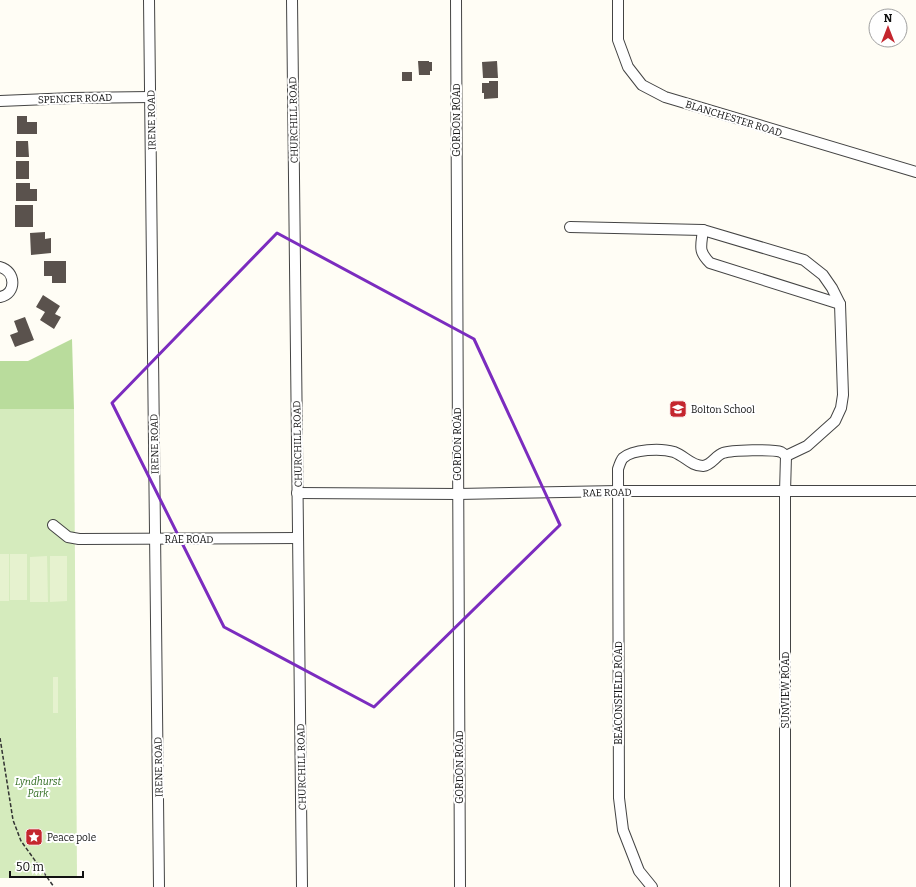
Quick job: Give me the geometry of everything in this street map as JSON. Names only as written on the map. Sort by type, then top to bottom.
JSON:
[{"type":"street","name":"IRENE ROAD","points":[[149,0],[159,887]]},
{"type":"street","name":"CHURCHILL ROAD","points":[[292,0],[302,887]]},
{"type":"street","name":"GORDON ROAD","points":[[456,0],[460,887]]},
{"type":"street","name":"BLANCHESTER ROAD","points":[[618,0],[618,40],[628,67],[642,85],[665,97],[916,172]]},
{"type":"street","name":"SPENCER ROAD","points":[[0,102],[72,98],[150,97]]},
{"type":"street","points":[[570,227],[703,230],[804,260],[823,275],[840,304],[843,395],[841,408],[835,421],[824,431],[806,446],[786,456]]},
{"type":"street","points":[[703,230],[701,246],[702,255],[710,263],[840,304]]},
{"type":"street","points":[[0,267],[8,271],[11,275],[13,285],[8,294],[0,298]]},
{"type":"street","name":"BEACONSFIELD ROAD","points":[[652,887],[639,871],[623,830],[619,798],[618,469],[623,458],[634,452],[657,450],[674,452],[685,458],[693,465],[705,466],[721,453],[732,451],[770,450],[780,452],[786,456]]},
{"type":"street","name":"SUNVIEW ROAD","points":[[785,887],[786,456]]},
{"type":"street","name":"RAE ROAD","points":[[298,493],[458,494],[618,491],[916,491]]},
{"type":"street","name":"RAE ROAD","points":[[53,525],[68,537],[79,539],[298,538]]},
{"type":"path","points":[[0,738],[13,820],[21,841],[54,887]]},
{"type":"highlighted area","points":[[277,233],[474,339],[560,525],[374,707],[224,627],[112,403]]},
{"type":"green space","points":[[72,339],[74,409],[0,409],[0,361],[28,361]]},
{"type":"green space","name":"Lyndhurst Park","points":[[0,409],[74,409],[77,878],[0,878]]},
{"type":"green space","points":[[0,554],[9,554],[9,601],[0,601]]},
{"type":"green space","points":[[10,554],[27,554],[27,600],[10,600]]},
{"type":"green space","points":[[47,556],[48,602],[30,602],[30,557]]},
{"type":"green space","points":[[50,556],[67,556],[67,601],[50,602]]},
{"type":"green space","points":[[53,677],[58,677],[58,713],[53,713]]},
{"type":"building","points":[[418,61],[432,62],[432,71],[430,71],[430,75],[419,75]]},
{"type":"building","points":[[497,61],[498,78],[483,78],[482,62]]},
{"type":"building","points":[[402,72],[412,72],[412,81],[402,81]]},
{"type":"building","points":[[489,81],[498,81],[498,98],[484,99],[484,93],[482,93],[482,83],[489,83]]},
{"type":"building","points":[[17,116],[27,116],[27,122],[37,122],[37,134],[17,134]]},
{"type":"building","points":[[16,141],[28,141],[29,157],[16,157]]},
{"type":"building","points":[[16,161],[29,161],[29,179],[16,179]]},
{"type":"building","points":[[16,183],[30,183],[30,189],[37,189],[37,201],[16,201]]},
{"type":"building","points":[[15,205],[33,205],[33,227],[15,227]]},
{"type":"building","points":[[45,232],[45,239],[51,238],[51,253],[31,255],[30,233]]},
{"type":"building","points":[[44,261],[66,261],[66,283],[52,283],[52,276],[44,276]]},
{"type":"building","points":[[43,295],[60,306],[55,314],[61,317],[54,329],[40,320],[45,312],[36,307]]},
{"type":"building","points":[[25,317],[34,340],[15,347],[10,335],[18,332],[14,321]]},
{"type":"place","name":"Bolton School","points":[[678,409]]},
{"type":"place","name":"Peace pole","points":[[34,837]]}]
